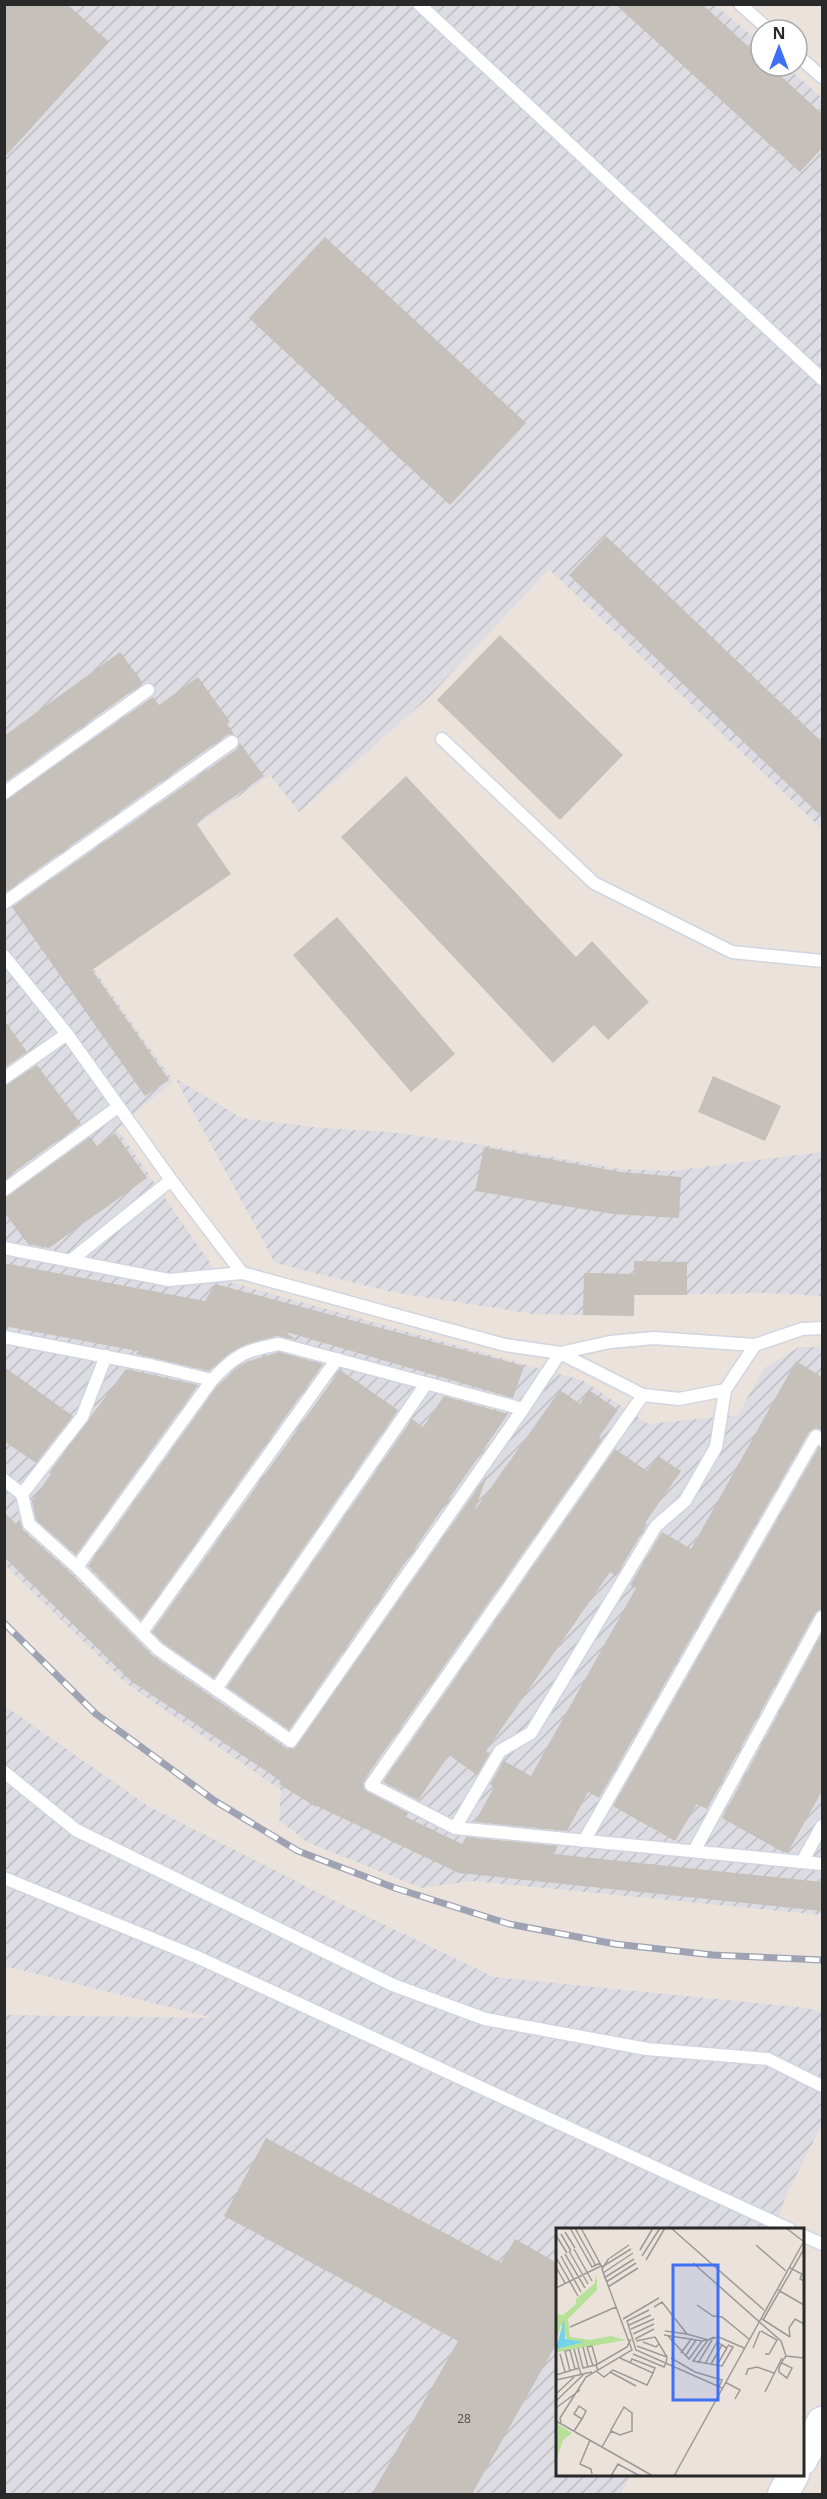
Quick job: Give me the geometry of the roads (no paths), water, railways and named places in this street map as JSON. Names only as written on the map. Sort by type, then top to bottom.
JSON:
[{"type":"street","points":[[803,2456],[822,2422]]},
{"type":"street","points":[[783,2494],[793,2475]]},
{"type":"lane","points":[[419,4],[822,379]]},
{"type":"lane","points":[[740,4],[756,18]]},
{"type":"lane","points":[[809,66],[822,78]]},
{"type":"lane","points":[[4,793],[148,690]]},
{"type":"lane","points":[[442,739],[594,883],[732,952],[822,961]]},
{"type":"lane","points":[[4,903],[232,742]]},
{"type":"lane","points":[[7,962],[67,1034],[171,1180],[242,1273]]},
{"type":"lane","points":[[4,1078],[67,1034]]},
{"type":"lane","points":[[4,1190],[118,1107]]},
{"type":"lane","points":[[70,1261],[171,1180]]},
{"type":"lane","points":[[4,1248],[169,1280],[242,1273],[505,1345],[560,1353],[643,1395],[679,1399],[725,1390]]},
{"type":"lane","points":[[4,1480],[22,1494],[29,1524],[77,1567],[158,1649],[291,1741],[560,1353],[610,1342],[654,1338],[755,1345],[802,1329],[822,1328]]},
{"type":"lane","points":[[4,1337],[106,1356],[212,1380]]},
{"type":"lane","points":[[77,1567],[212,1380],[230,1361],[249,1350],[279,1344],[523,1409]]},
{"type":"lane","points":[[455,1828],[500,1751],[531,1733],[656,1526],[685,1501],[716,1447],[725,1390],[755,1345]]},
{"type":"lane","points":[[22,1494],[82,1417],[106,1356]]},
{"type":"lane","points":[[142,1632],[338,1359]]},
{"type":"lane","points":[[216,1689],[426,1384]]},
{"type":"lane","points":[[643,1395],[371,1785],[455,1828],[822,1864]]},
{"type":"lane","points":[[585,1841],[816,1436],[822,1440]]},
{"type":"lane","points":[[694,1851],[822,1617]]},
{"type":"lane","points":[[4,1772],[76,1830],[404,1989],[485,2019],[647,2049],[768,2060],[822,2086]]},
{"type":"lane","points":[[802,1862],[822,1826]]},
{"type":"lane","points":[[4,1878],[197,1957],[787,2228]]},
{"type":"lane","points":[[803,2236],[822,2244]]},
{"type":"railway","points":[[4,1623],[96,1714],[215,1801],[298,1851],[395,1888],[509,1924],[615,1944],[713,1955],[822,1960]]}]
